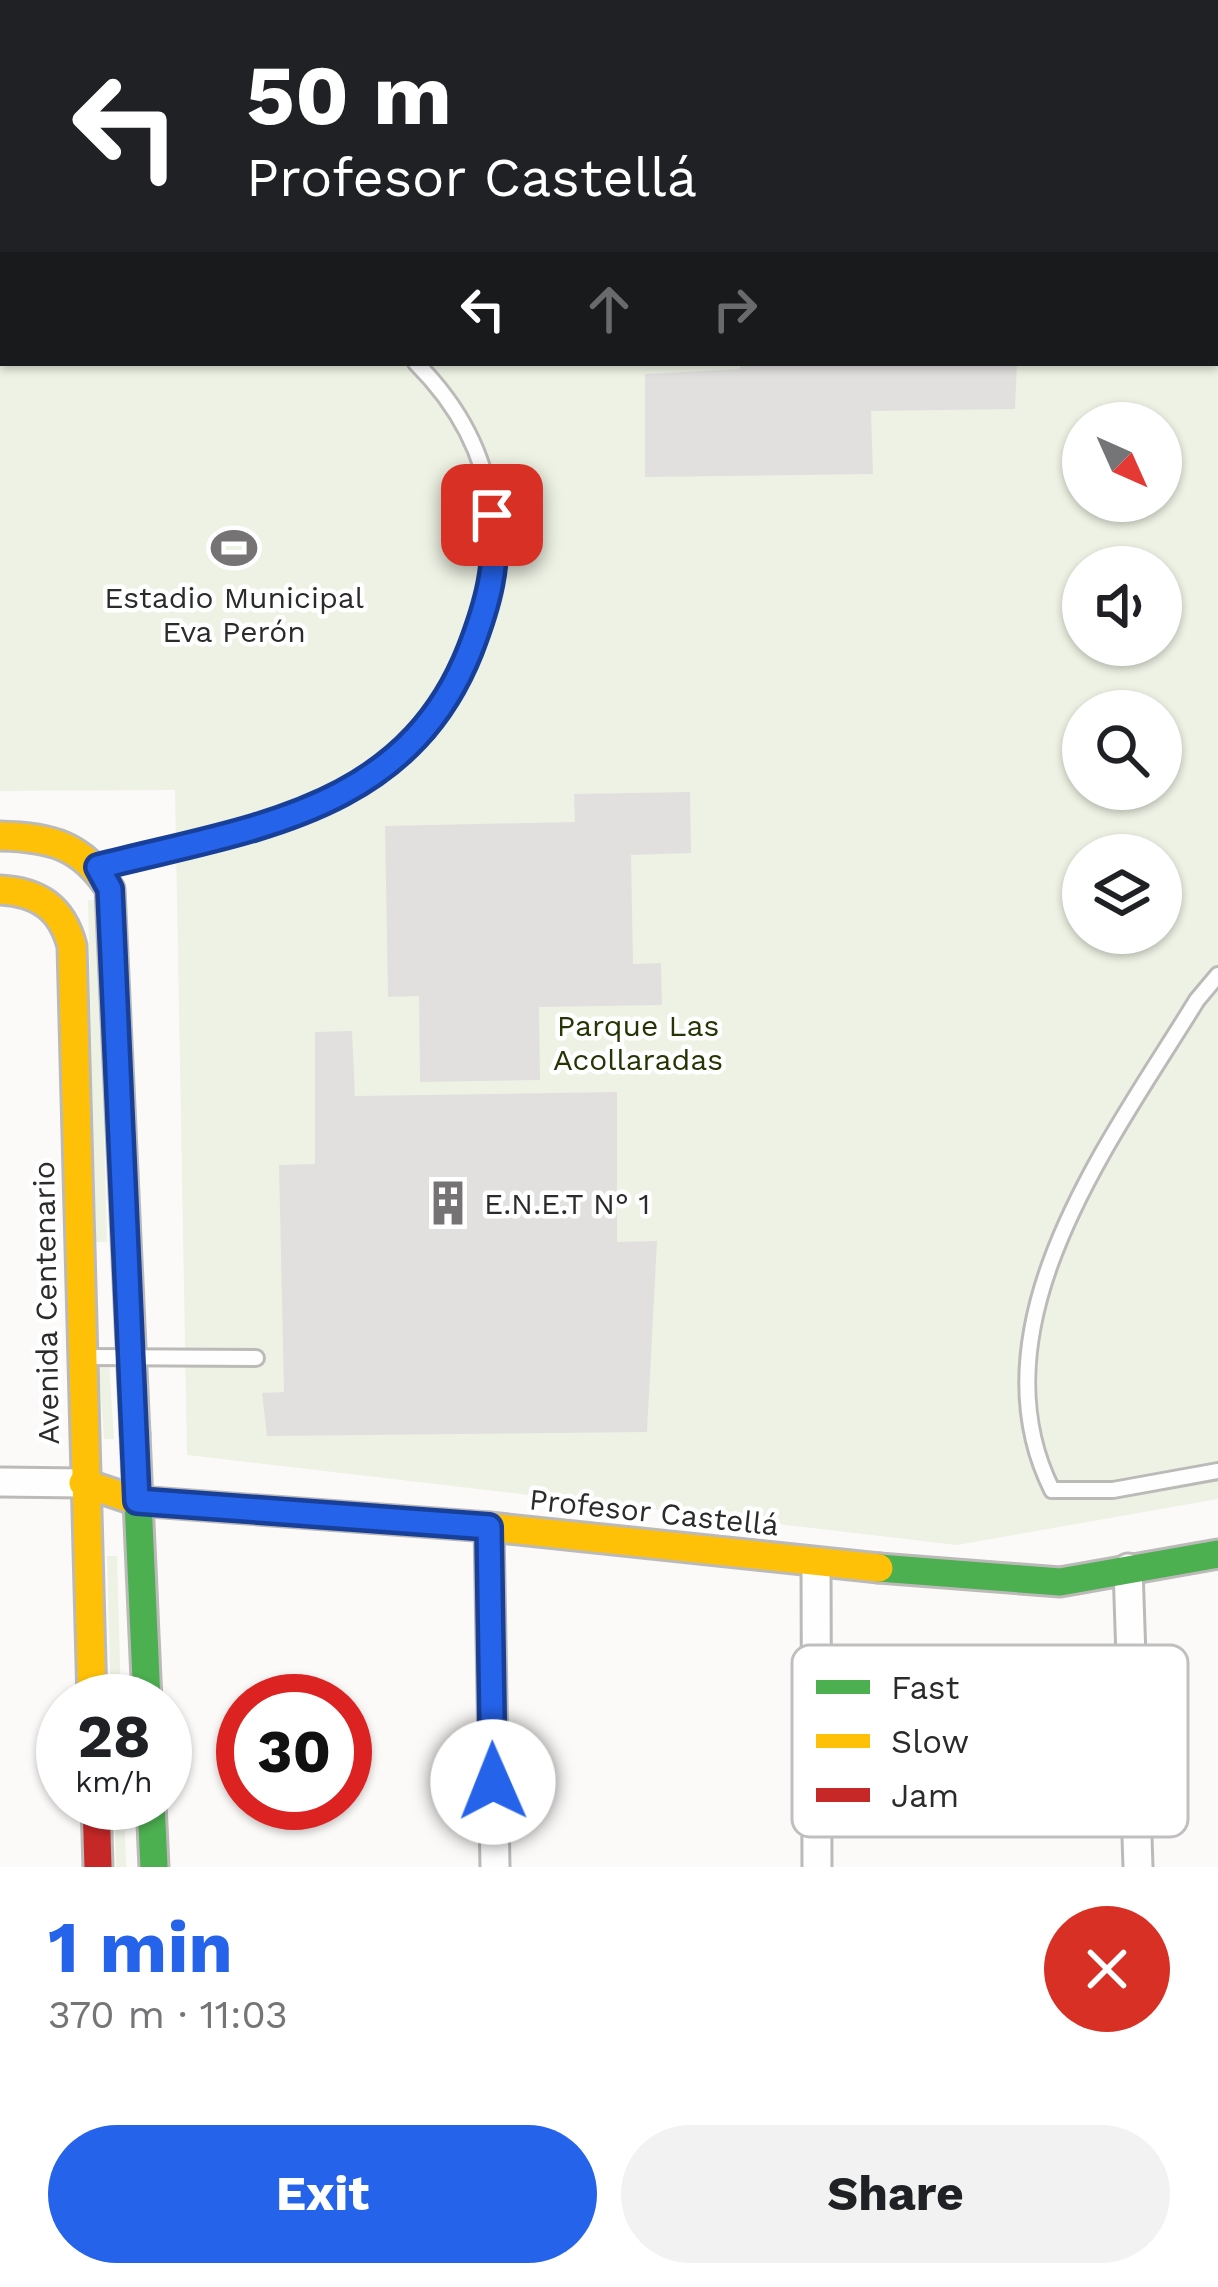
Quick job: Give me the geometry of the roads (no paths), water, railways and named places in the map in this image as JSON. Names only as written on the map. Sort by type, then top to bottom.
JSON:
[{"type":"street","points":[[0,836],[59,839],[92,860],[110,889],[145,1674]]},
{"type":"street","points":[[0,890],[40,897],[55,908],[92,860]]},
{"type":"street","name":"Avenida Centenario","points":[[55,908],[68,925],[72,946],[91,1674]]},
{"type":"street","points":[[0,1482],[83,1484]]},
{"type":"street","name":"Profesor Castellá","points":[[83,1484],[137,1501],[489,1527],[1012,1582],[1060,1582],[1218,1554]]},
{"type":"street","points":[[489,1527],[495,1867]]},
{"type":"street","points":[[815,1563],[816,1645]]},
{"type":"street","points":[[1128,1568],[1131,1645]]},
{"type":"street","points":[[97,1830],[98,1867]]},
{"type":"street","points":[[153,1830],[154,1867]]},
{"type":"street","points":[[817,1837],[817,1867]]},
{"type":"street","points":[[1137,1837],[1138,1867]]},
{"type":"lane","points":[[92,860],[280,820],[333,800],[381,772],[423,734],[462,669],[486,610],[497,544],[472,436],[447,395],[419,366]]},
{"type":"lane","points":[[1218,976],[1197,1000],[1071,1207],[1040,1296],[1028,1375],[1032,1449],[1052,1490],[1113,1490],[1218,1471]]},
{"type":"lane","points":[[81,1357],[256,1358]]},
{"type":"place","name":"Estadio Municipal Eva Perón","points":[[234,548]]},
{"type":"place","name":"E.N.E.T N° 1","points":[[448,1203]]},
{"type":"park label","name":"Parque Las Acollaradas","points":[[638,1042]]}]
